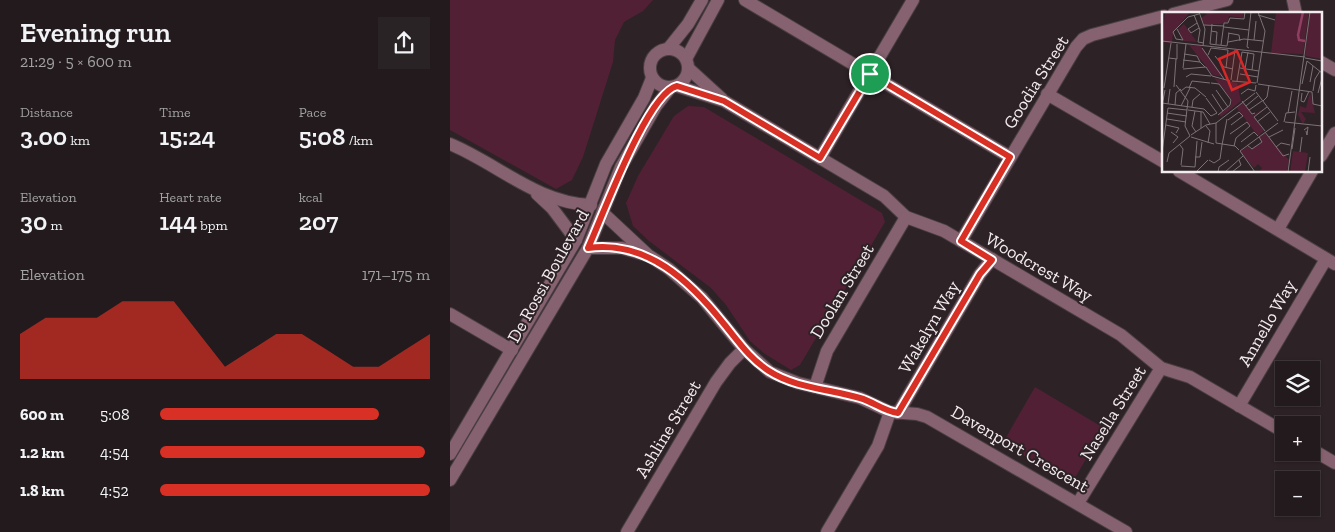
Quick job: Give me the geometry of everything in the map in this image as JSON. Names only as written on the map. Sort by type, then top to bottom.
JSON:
[{"type":"street","points":[[668,49],[688,24],[702,0]]},
{"type":"street","points":[[687,64],[679,52],[668,49],[657,52],[650,61],[652,78],[660,85],[674,86],[685,78],[687,64],[718,0]]},
{"type":"street","points":[[745,0],[1010,157]]},
{"type":"street","points":[[820,158],[913,0]]},
{"type":"street","points":[[1181,12],[1227,0]]},
{"type":"street","name":"Goodia Street","points":[[961,241],[1076,47],[1083,39],[1162,17]]},
{"type":"street","points":[[1322,63],[1335,70]]},
{"type":"street","name":"Woodcrest Way","points":[[687,64],[724,101]]},
{"type":"street","name":"De Rossi Boulevard","points":[[450,454],[576,240],[606,164],[644,98],[652,78]]},
{"type":"street","name":"Woodcrest Way","points":[[674,86],[724,101],[884,196],[906,217],[934,226],[1121,336],[1161,368],[1190,377],[1275,427]]},
{"type":"street","name":"De Rossi Boulevard","points":[[450,480],[588,248],[604,213],[612,187],[631,148],[656,106],[674,86]]},
{"type":"street","points":[[1048,94],[1162,161]]},
{"type":"street","points":[[1322,154],[1335,133]]},
{"type":"street","points":[[450,144],[532,189],[562,202],[591,205]]},
{"type":"street","points":[[1181,172],[1330,261]]},
{"type":"street","points":[[1278,229],[1311,172]]},
{"type":"street","points":[[532,189],[552,208],[576,240]]},
{"type":"street","points":[[604,213],[619,230],[648,255],[669,269],[702,298],[744,349],[770,372],[784,379],[867,400],[894,413]]},
{"type":"street","name":"Doolan Street","points":[[815,387],[827,351],[906,217]]},
{"type":"street","points":[[588,248],[622,248],[648,255]]},
{"type":"street","name":"Wakelyn Way","points":[[827,532],[878,446],[894,413],[980,274],[992,260]]},
{"type":"street","name":"Annello Way","points":[[1239,406],[1330,261]]},
{"type":"street","points":[[450,314],[512,350]]},
{"type":"street","name":"Ashline Street","points":[[627,532],[716,382],[730,362],[744,349]]},
{"type":"street","name":"Nasella Street","points":[[1078,503],[1161,368]]},
{"type":"street","name":"Davenport Crescent","points":[[894,413],[917,414],[938,422],[1126,532]]},
{"type":"street","points":[[1320,453],[1335,462]]},
{"type":"shaded area","points":[[450,0],[653,0],[643,11],[624,22],[615,40],[613,62],[583,157],[572,180],[556,189],[450,130]]},
{"type":"shaded area","points":[[688,106],[704,107],[882,213],[885,222],[800,365],[791,370],[765,354],[750,341],[726,305],[711,288],[649,241],[633,226],[626,203],[638,176],[674,116]]},
{"type":"shaded area","points":[[1035,387],[1104,428],[1075,478],[1065,480],[1021,454],[1004,441]]},
{"type":"route","points":[[870,74],[1010,157],[961,241],[992,260],[980,274],[898,413],[884,410],[867,400],[798,384],[770,372],[744,349],[702,298],[669,269],[648,255],[622,248],[588,248],[604,213],[612,187],[631,148],[656,106],[670,87],[677,86],[724,101],[820,158],[870,74]]}]
